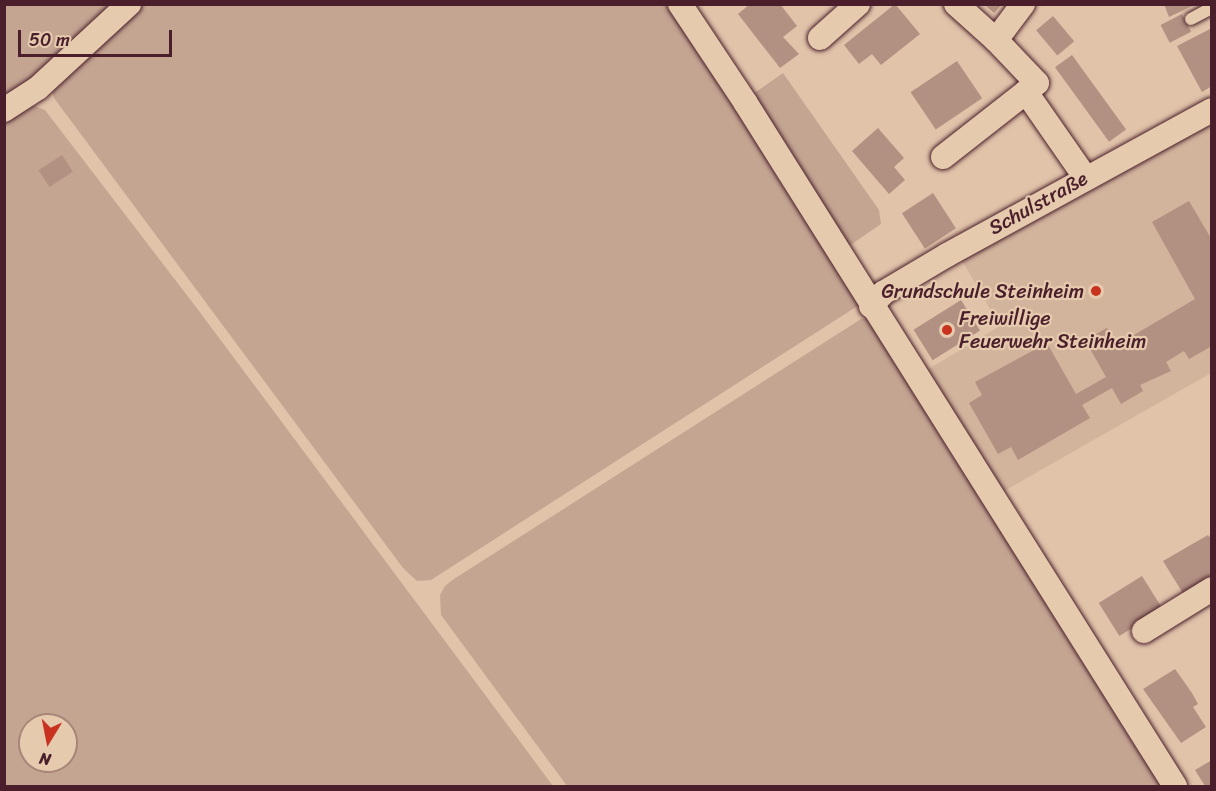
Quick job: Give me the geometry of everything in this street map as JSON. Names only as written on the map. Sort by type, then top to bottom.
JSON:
[{"type":"street","points":[[4,110],[38,88],[129,4]]},
{"type":"street","points":[[680,4],[745,102],[871,306],[1175,786]]},
{"type":"street","points":[[820,38],[858,4]]},
{"type":"street","points":[[944,157],[1038,83],[996,40],[956,4]]},
{"type":"street","points":[[996,40],[1023,4]]},
{"type":"street","points":[[1026,92],[1085,177]]},
{"type":"street","name":"Schulstraße","points":[[871,306],[883,293],[901,282],[1085,177],[1212,110]]},
{"type":"street","points":[[1144,631],[1212,589]]},
{"type":"lane","points":[[1191,19],[1212,8]]},
{"type":"shaded area","points":[[5,5],[119,5],[5,100]]},
{"type":"shaded area","points":[[142,5],[672,5],[859,305],[431,580],[417,581],[403,568],[54,98],[52,92],[55,86]]},
{"type":"shaded area","points":[[783,73],[879,210],[881,224],[849,246],[746,99]]},
{"type":"shaded area","points":[[30,104],[45,110],[199,311],[553,786],[5,786],[4,120]]},
{"type":"shaded area","name":"Grundschule Steinheim","points":[[1211,122],[1211,373],[999,494],[922,373],[1000,326],[960,257]]},
{"type":"shaded area","points":[[861,319],[869,319],[1166,786],[567,786],[441,615],[440,595],[445,586],[454,579]]},
{"type":"building","points":[[750,4],[780,4],[797,26],[783,37],[799,54],[780,68],[738,14]]},
{"type":"building","points":[[895,4],[920,34],[881,65],[872,54],[859,64],[844,45]]},
{"type":"building","points":[[984,4],[1002,4],[994,13]]},
{"type":"building","points":[[1164,4],[1196,4],[1169,17]]},
{"type":"building","points":[[1182,14],[1191,32],[1170,43],[1161,25]]},
{"type":"building","points":[[1053,16],[1074,41],[1057,55],[1036,30]]},
{"type":"building","points":[[1212,28],[1212,86],[1202,92],[1177,46]]},
{"type":"building","points":[[1072,55],[1126,129],[1109,142],[1055,67]]},
{"type":"building","points":[[957,61],[982,98],[936,130],[911,92]]},
{"type":"building","points":[[878,128],[904,158],[894,167],[905,180],[889,194],[852,151]]},
{"type":"building","points":[[62,155],[73,172],[49,187],[39,170]]},
{"type":"building","points":[[933,193],[956,228],[925,248],[902,213]]},
{"type":"building","points":[[1189,201],[1212,240],[1212,346],[1189,359],[1184,351],[1166,362],[1171,371],[1140,385],[1143,391],[1121,404],[1112,388],[1082,405],[1090,418],[1018,460],[1011,447],[998,454],[969,403],[982,395],[975,382],[1047,343],[1076,394],[1106,377],[1085,340],[1107,328],[1117,345],[1195,299],[1152,222]]},
{"type":"building","name":"Freiwillige Feuerwehr Steinheim","points":[[961,300],[980,331],[933,360],[914,330]]},
{"type":"building","points":[[1208,535],[1212,540],[1212,581],[1184,595],[1163,561]]},
{"type":"building","points":[[1142,576],[1163,609],[1119,636],[1099,603]]},
{"type":"building","points":[[1175,669],[1198,704],[1193,707],[1206,727],[1181,743],[1143,689]]},
{"type":"building","points":[[1212,760],[1212,786],[1205,786],[1195,770]]},
{"type":"place","name":"Grundschule Steinheim","points":[[1096,291]]},
{"type":"place","name":"Freiwillige Feuerwehr Steinheim","points":[[947,330]]}]
